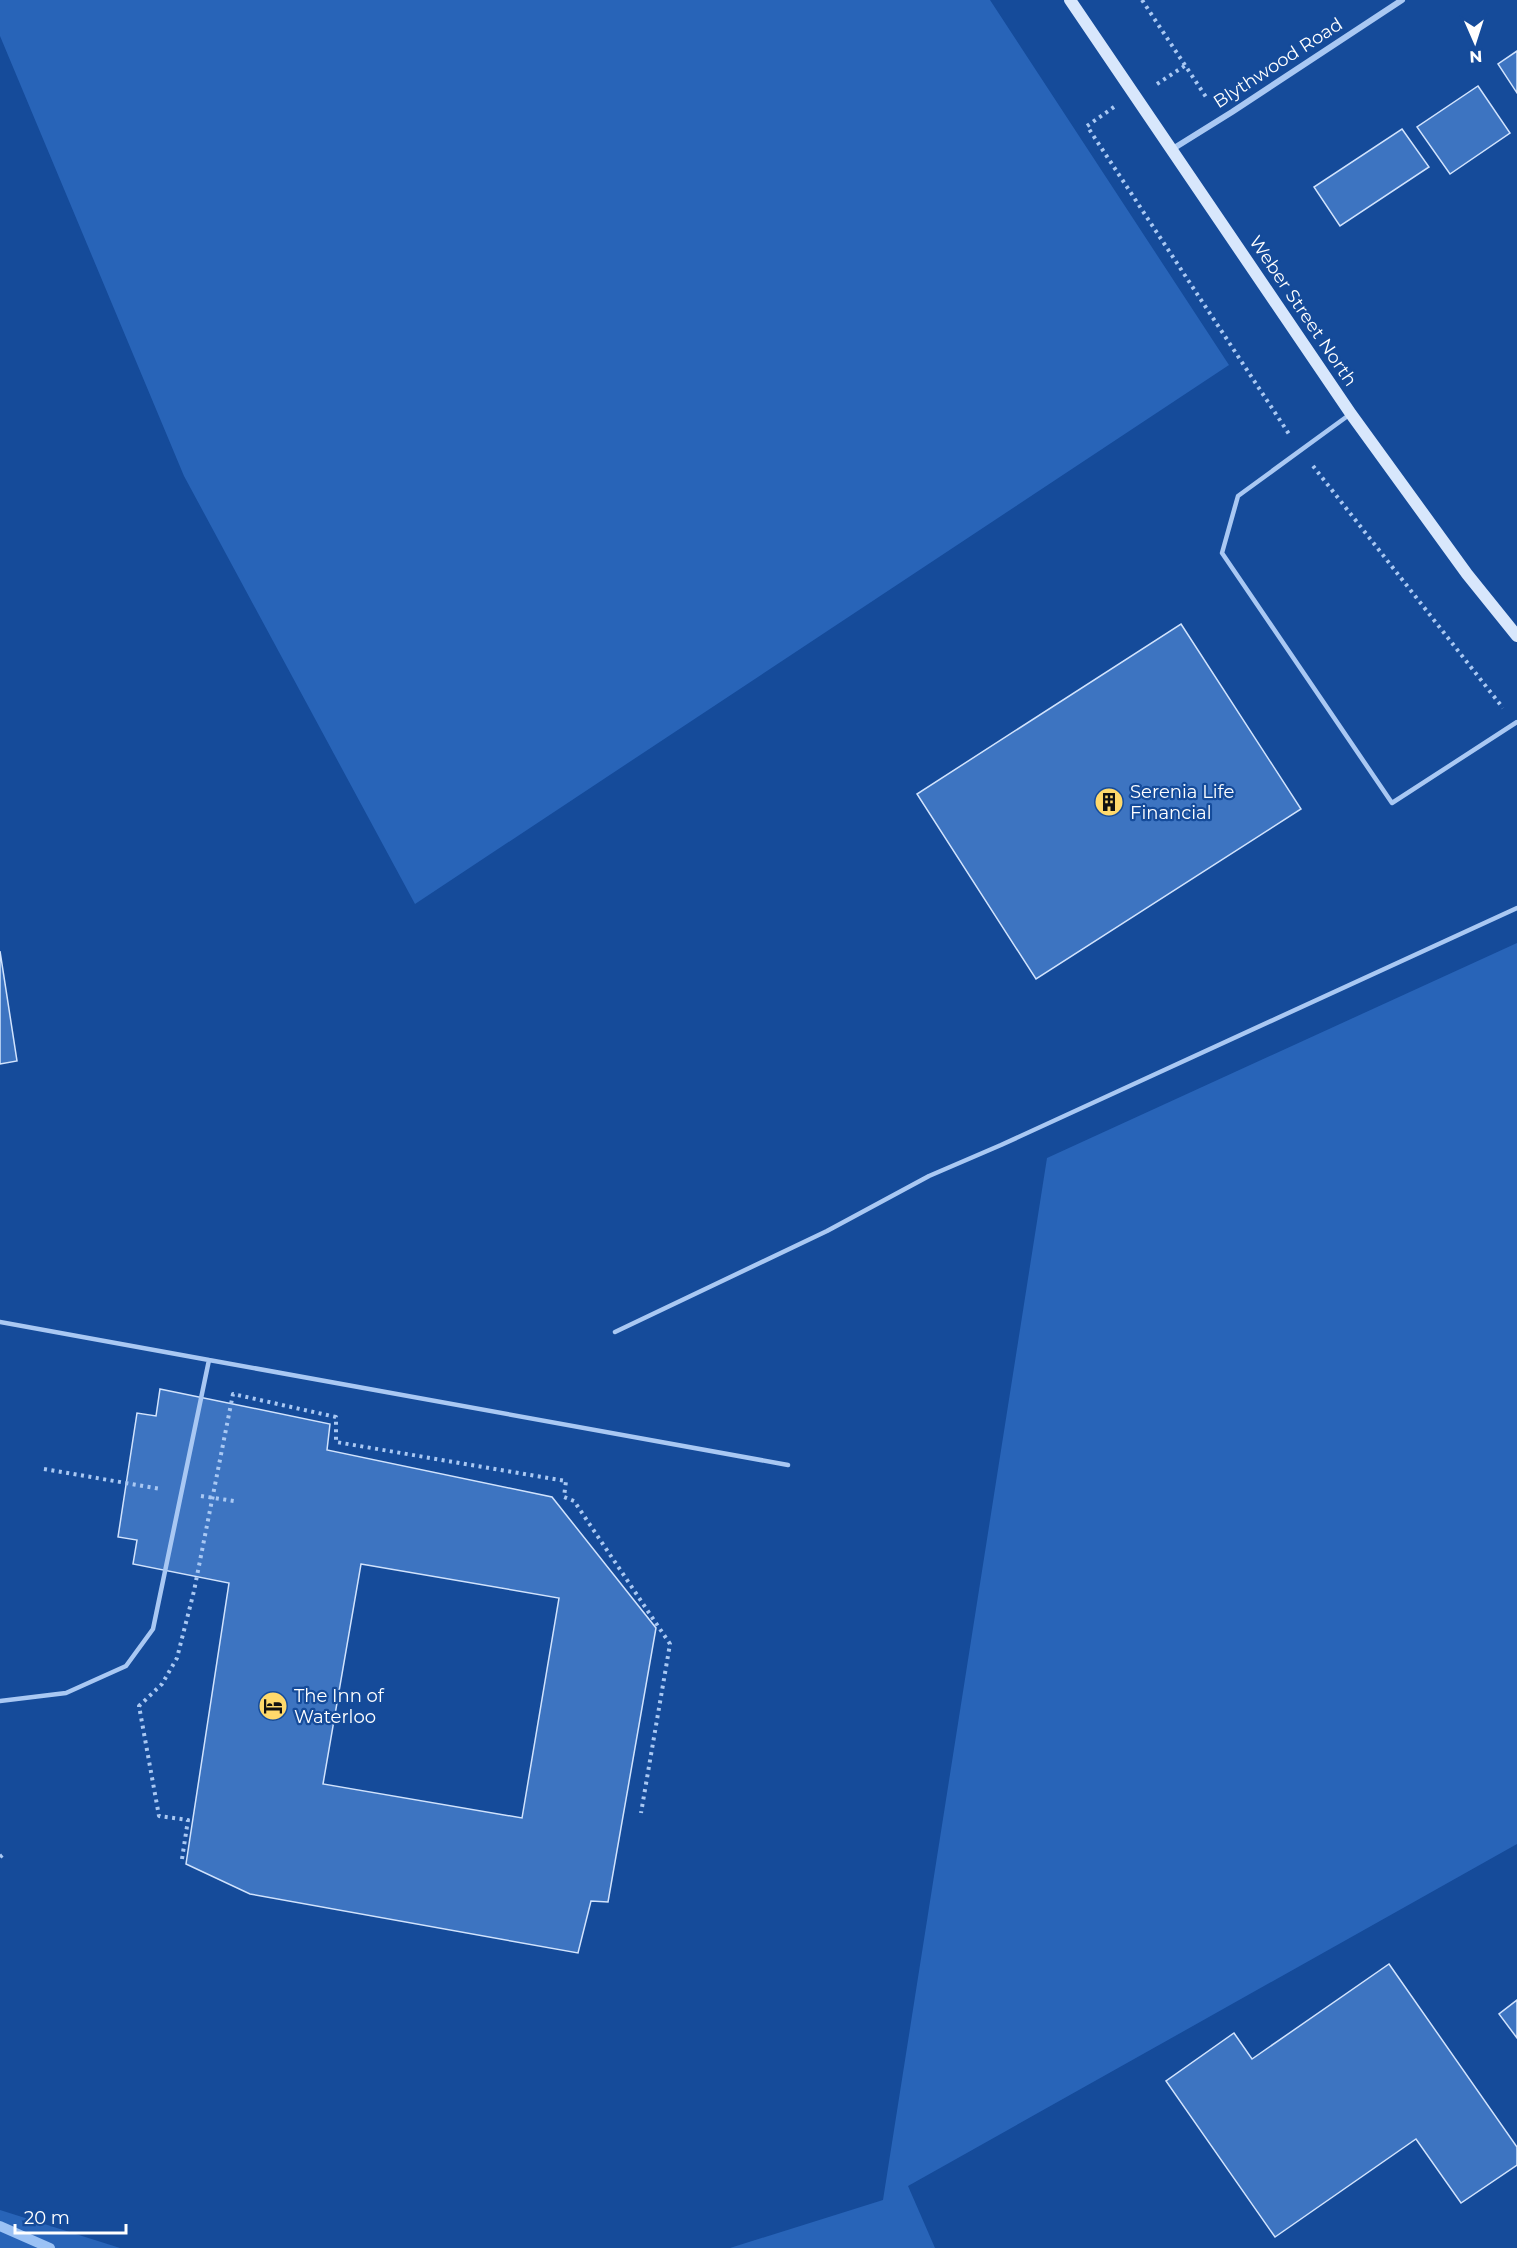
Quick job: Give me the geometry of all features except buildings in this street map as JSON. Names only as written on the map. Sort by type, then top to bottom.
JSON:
[{"type":"main road","name":"Weber Street North","points":[[1070,0],[1351,414],[1467,574],[1517,636]]},
{"type":"street","name":"Blythwood Road","points":[[1170,150],[1402,0]]},
{"type":"lane","points":[[1351,414],[1238,496],[1222,553],[1392,803],[1517,722]]},
{"type":"lane","points":[[615,1332],[827,1231],[929,1176],[1517,908]]},
{"type":"lane","points":[[0,1322],[788,1465]]},
{"type":"lane","points":[[0,1701],[66,1693],[126,1666],[153,1629],[209,1360]]},
{"type":"path","points":[[1142,0],[1206,97]]},
{"type":"path","points":[[1151,88],[1186,65]]},
{"type":"path","points":[[1088,126],[1099,119]]},
{"type":"path","points":[[182,1859],[188,1820],[159,1816],[139,1706],[162,1684],[177,1658],[194,1591],[233,1394],[336,1417],[336,1443],[566,1481],[564,1497],[574,1502],[670,1644],[641,1813]]},
{"type":"path","points":[[44,1469],[234,1501]]},
{"type":"path","points":[[0,1857],[5,1853]]},
{"type":"shaded area","points":[[0,0],[990,0],[1229,365],[415,904],[184,476],[0,36]]},
{"type":"shaded area","points":[[1517,943],[1517,1844],[908,2186],[935,2248],[730,2248],[883,2200],[1047,1158]]},
{"type":"shaded area","points":[[0,2210],[120,2248],[0,2248]]},
{"type":"waterway","points":[[0,2226],[50,2248]]},
{"type":"place","name":"Serenia Life Financial","points":[[1109,802]]},
{"type":"place","name":"The Inn of Waterloo","points":[[273,1706]]}]
